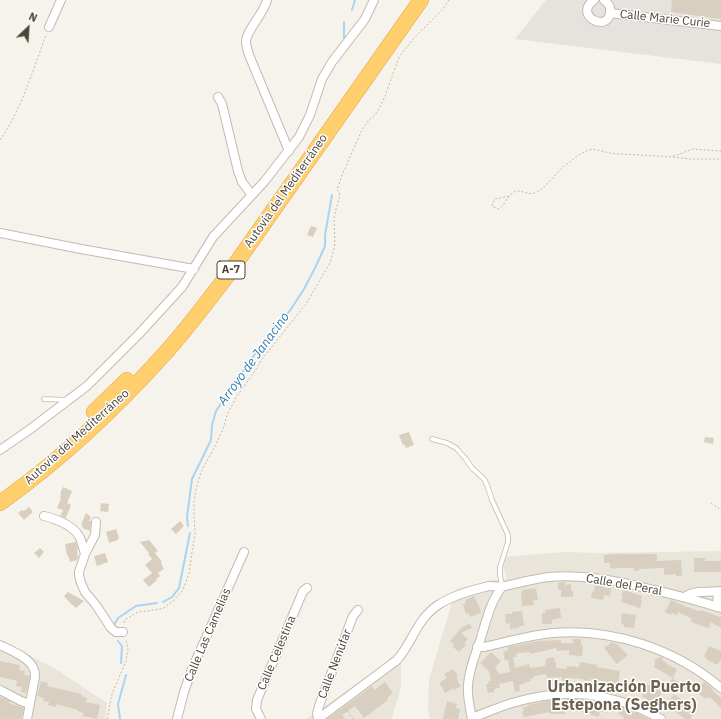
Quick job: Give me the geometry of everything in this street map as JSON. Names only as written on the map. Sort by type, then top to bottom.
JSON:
[{"type":"highway","name":"Autovía del Mediterráneo","points":[[0,491],[74,431],[133,374],[170,334],[250,228],[408,0]]},
{"type":"highway","name":"Autovía del Mediterráneo","points":[[0,502],[18,490],[65,451],[119,402],[169,349],[196,317],[227,276],[421,0]]},
{"type":"street","points":[[49,26],[61,0]]},
{"type":"street","points":[[267,0],[262,12],[248,34],[246,42],[249,55],[289,151]]},
{"type":"street","points":[[0,450],[87,386],[139,334],[182,287],[213,237],[264,182],[299,137],[310,115],[322,79],[332,62],[365,19],[374,0]]},
{"type":"street","points":[[594,0],[590,3],[587,9],[590,18],[596,22],[603,21],[610,13],[609,5],[605,0]]},
{"type":"street","name":"Calle Marie Curie","points":[[610,13],[721,26]]},
{"type":"street","points":[[218,97],[222,104],[238,172],[242,182],[252,195]]},
{"type":"street","points":[[0,233],[89,251],[194,269]]},
{"type":"street","points":[[44,516],[55,519],[72,529],[78,535],[86,554]]},
{"type":"street","points":[[96,522],[95,534],[81,565],[79,575],[82,587],[111,628],[116,632],[123,632]]},
{"type":"street","name":"Calle Las Camelias","points":[[177,719],[192,669],[244,552]]},
{"type":"street","name":"Calle del Peral","points":[[318,719],[397,660],[405,650],[420,623],[438,606],[450,598],[490,586],[502,587],[514,583],[548,577],[588,577],[636,585],[685,597],[719,608]]},
{"type":"street","points":[[502,587],[492,603],[472,663],[468,684],[468,700],[472,718],[510,703],[547,695],[570,693],[590,694],[612,698],[633,705],[661,719]]},
{"type":"street","name":"Calle Celestina","points":[[261,719],[256,708],[257,700],[301,596],[307,588]]},
{"type":"street","points":[[685,597],[698,592],[720,591],[719,608]]},
{"type":"street","name":"Calle Nenúfar","points":[[318,719],[317,713],[320,703],[353,616],[358,610]]},
{"type":"street","points":[[478,647],[524,637],[553,633],[582,632],[607,635],[640,643],[668,654],[694,668],[721,688]]},
{"type":"street","points":[[0,645],[28,660],[35,671],[27,719]]},
{"type":"street","points":[[0,690],[30,704]]},
{"type":"lane","points":[[44,399],[68,400]]},
{"type":"lane","points":[[432,439],[447,443],[456,448],[487,484],[492,500],[508,535],[508,542],[500,566],[502,587]]},
{"type":"path","points":[[107,719],[112,694],[126,661],[128,649],[122,627],[126,619],[138,612],[164,608],[183,590],[189,573],[195,534],[194,501],[201,472],[215,446],[233,402],[262,359],[306,304],[330,263],[335,243],[334,214],[340,195],[340,192],[337,190],[342,175],[362,130],[377,112],[382,103],[399,57],[443,9],[449,0]]},
{"type":"path","points":[[0,140],[12,121],[21,101],[49,26]]},
{"type":"path","points":[[509,196],[495,199],[492,204],[493,207],[496,209],[501,208],[512,193],[518,191],[531,194],[540,190],[546,186],[560,170],[588,150],[593,149],[618,154],[670,156],[677,156],[694,149],[721,151]]},
{"type":"path","points":[[670,156],[690,159],[721,159]]},
{"type":"path","points":[[712,502],[721,510]]},
{"type":"path","points":[[341,702],[353,719]]},
{"type":"shaded area","points":[[546,0],[721,0],[721,64],[515,39]]},
{"type":"shaded area","points":[[721,551],[721,719],[430,719],[428,712],[429,679],[456,589],[492,580],[507,579],[500,557],[566,552]]},
{"type":"shaded area","points":[[0,640],[59,671],[107,703],[105,719],[0,719]]},
{"type":"shaded area","points":[[394,654],[401,664],[401,687],[392,719],[306,719],[373,672],[389,660]]},
{"type":"building","points":[[672,0],[721,0],[721,19],[671,12]]},
{"type":"building","points":[[311,226],[317,228],[313,237],[307,235]]},
{"type":"building","points":[[409,432],[414,445],[406,448],[404,444],[403,445],[399,435]]},
{"type":"building","points":[[705,437],[714,438],[713,444],[704,442]]},
{"type":"building","points":[[63,487],[72,491],[67,503],[71,505],[66,518],[60,516],[63,510],[57,508],[61,499],[60,494]]},
{"type":"building","points":[[101,503],[109,504],[108,512],[100,511]]},
{"type":"building","points":[[29,507],[33,512],[24,520],[18,513]]},
{"type":"building","points":[[86,513],[91,517],[89,521],[91,521],[90,531],[82,528],[83,526],[81,525]]},
{"type":"building","points":[[180,521],[184,526],[176,534],[171,529]]},
{"type":"building","points":[[116,529],[119,538],[118,540],[109,543],[106,532]]},
{"type":"building","points":[[149,540],[158,551],[155,553],[162,562],[161,563],[164,569],[158,573],[160,576],[149,587],[143,580],[152,573],[145,565],[152,559],[140,542]]},
{"type":"building","points":[[76,542],[78,558],[77,560],[70,562],[68,555],[67,556],[65,544]]},
{"type":"building","points":[[40,548],[44,552],[39,558],[34,553]]},
{"type":"building","points":[[105,553],[108,562],[97,566],[94,556]]},
{"type":"building","points":[[657,554],[657,561],[681,560],[682,576],[676,576],[676,574],[666,575],[664,574],[664,568],[639,569],[639,571],[634,571],[634,568],[610,568],[610,563],[604,563],[604,555]]},
{"type":"building","points":[[694,558],[705,558],[705,561],[721,561],[721,572],[694,572]]},
{"type":"building","points":[[565,582],[565,585],[571,584],[573,597],[561,597],[561,590],[558,590],[558,583]]},
{"type":"building","points":[[595,584],[605,586],[605,588],[611,588],[610,596],[604,595],[603,600],[591,598],[592,591],[594,592]]},
{"type":"building","points":[[536,588],[538,600],[533,600],[534,605],[522,606],[522,590]]},
{"type":"building","points":[[623,590],[642,596],[640,608],[621,602]]},
{"type":"building","points":[[68,592],[84,601],[76,608],[64,596]]},
{"type":"building","points":[[474,596],[481,613],[470,617],[469,613],[466,614],[463,604],[466,603],[465,600]]},
{"type":"building","points":[[671,600],[687,607],[721,617],[721,628],[711,622],[709,628],[693,623],[691,622],[692,619],[678,612],[677,615],[672,613],[671,615],[665,612]]},
{"type":"building","points":[[560,608],[561,618],[552,620],[552,624],[542,624],[542,613],[546,613],[545,610]]},
{"type":"building","points":[[522,611],[524,626],[510,629],[510,623],[506,624],[505,614],[512,614],[512,612]]},
{"type":"building","points":[[622,613],[636,615],[634,628],[624,627],[624,625],[621,624]]},
{"type":"building","points":[[470,624],[472,628],[461,633],[468,639],[464,644],[466,645],[459,652],[453,647],[454,645],[450,641],[462,627]]},
{"type":"building","points":[[573,639],[581,639],[581,645],[583,645],[582,656],[569,655],[569,650],[557,651],[556,648],[530,654],[530,652],[519,653],[516,654],[517,657],[513,657],[515,668],[529,664],[530,668],[545,666],[546,659],[554,657],[556,668],[567,669],[567,666],[579,667],[580,662],[620,671],[618,685],[614,684],[614,686],[603,684],[603,681],[590,679],[590,681],[570,678],[570,681],[562,681],[562,677],[547,678],[546,674],[534,676],[534,678],[530,679],[531,681],[519,685],[520,691],[515,692],[513,681],[499,684],[500,688],[494,689],[494,692],[488,693],[486,684],[489,684],[488,681],[491,681],[489,671],[480,663],[491,652],[501,661],[495,667],[499,674],[510,672],[508,660],[505,660],[503,652],[508,650],[508,647],[538,641],[561,640],[561,643],[573,643]]},
{"type":"building","points":[[612,642],[614,644],[616,643],[628,655],[617,664],[604,648]]},
{"type":"building","points":[[709,646],[721,651],[721,660],[717,665],[706,659],[707,658],[704,656]]},
{"type":"building","points":[[661,657],[663,658],[662,660],[668,665],[677,669],[673,678],[654,667],[654,660]]},
{"type":"building","points":[[0,661],[20,665],[19,670],[25,671],[24,675],[30,676],[26,693],[21,692],[22,687],[16,686],[17,681],[0,677]]},
{"type":"building","points":[[453,669],[458,676],[456,678],[461,686],[445,693],[439,683],[447,678],[444,674]]},
{"type":"building","points":[[672,678],[683,685],[676,694],[667,691]]},
{"type":"building","points":[[41,681],[48,683],[47,686],[82,694],[81,696],[87,698],[86,702],[100,705],[97,719],[83,716],[84,713],[77,711],[78,710],[56,704],[56,707],[48,705],[49,702],[43,701],[44,698],[37,696]]},
{"type":"building","points":[[385,682],[393,693],[387,698],[388,700],[364,718],[355,706],[342,715],[345,719],[327,719],[372,686],[374,690]]},
{"type":"building","points":[[704,682],[721,698],[721,708],[711,698],[710,699],[708,697],[706,699],[699,694],[702,691],[699,688]]},
{"type":"building","points":[[647,684],[662,691],[658,701],[653,699],[652,702],[643,697],[641,690],[646,688]]},
{"type":"building","points":[[674,694],[689,705],[690,703],[698,709],[690,719],[685,719],[668,708],[671,701],[670,700]]},
{"type":"building","points":[[0,697],[10,701],[9,703],[24,708],[21,719],[0,719]]},
{"type":"building","points":[[570,699],[588,700],[607,704],[607,713],[600,711],[599,717],[591,715],[591,713],[565,710],[565,714],[550,714],[550,712],[524,717],[522,712],[524,711],[523,707],[528,707],[527,705]]},
{"type":"building","points":[[447,701],[457,704],[456,708],[460,709],[458,719],[443,719]]},
{"type":"building","points":[[621,707],[649,719],[623,719],[624,717],[618,714]]},
{"type":"waterway","name":"Arroyo de Janacino","points":[[352,10],[355,0]]},
{"type":"waterway","name":"Arroyo de Janacino","points":[[344,22],[344,38]]},
{"type":"waterway","name":"Arroyo de Janacino","points":[[188,526],[187,517],[192,479],[211,440],[212,425],[216,411],[252,358],[291,309],[304,289],[325,246],[325,235],[332,195]]},
{"type":"waterway","name":"Arroyo de Janacino","points":[[163,602],[172,597],[179,588],[190,533]]},
{"type":"waterway","name":"Arroyo de Janacino","points":[[114,625],[118,618],[136,606],[157,603]]},
{"type":"waterway","name":"Arroyo de Janacino","points":[[118,641],[122,646],[121,663]]},
{"type":"waterway","name":"Arroyo de Janacino","points":[[120,719],[118,704],[126,675]]},
{"type":"district","name":"Urbanización Puerto Estepona (Seghers)","points":[[624,696]]}]
